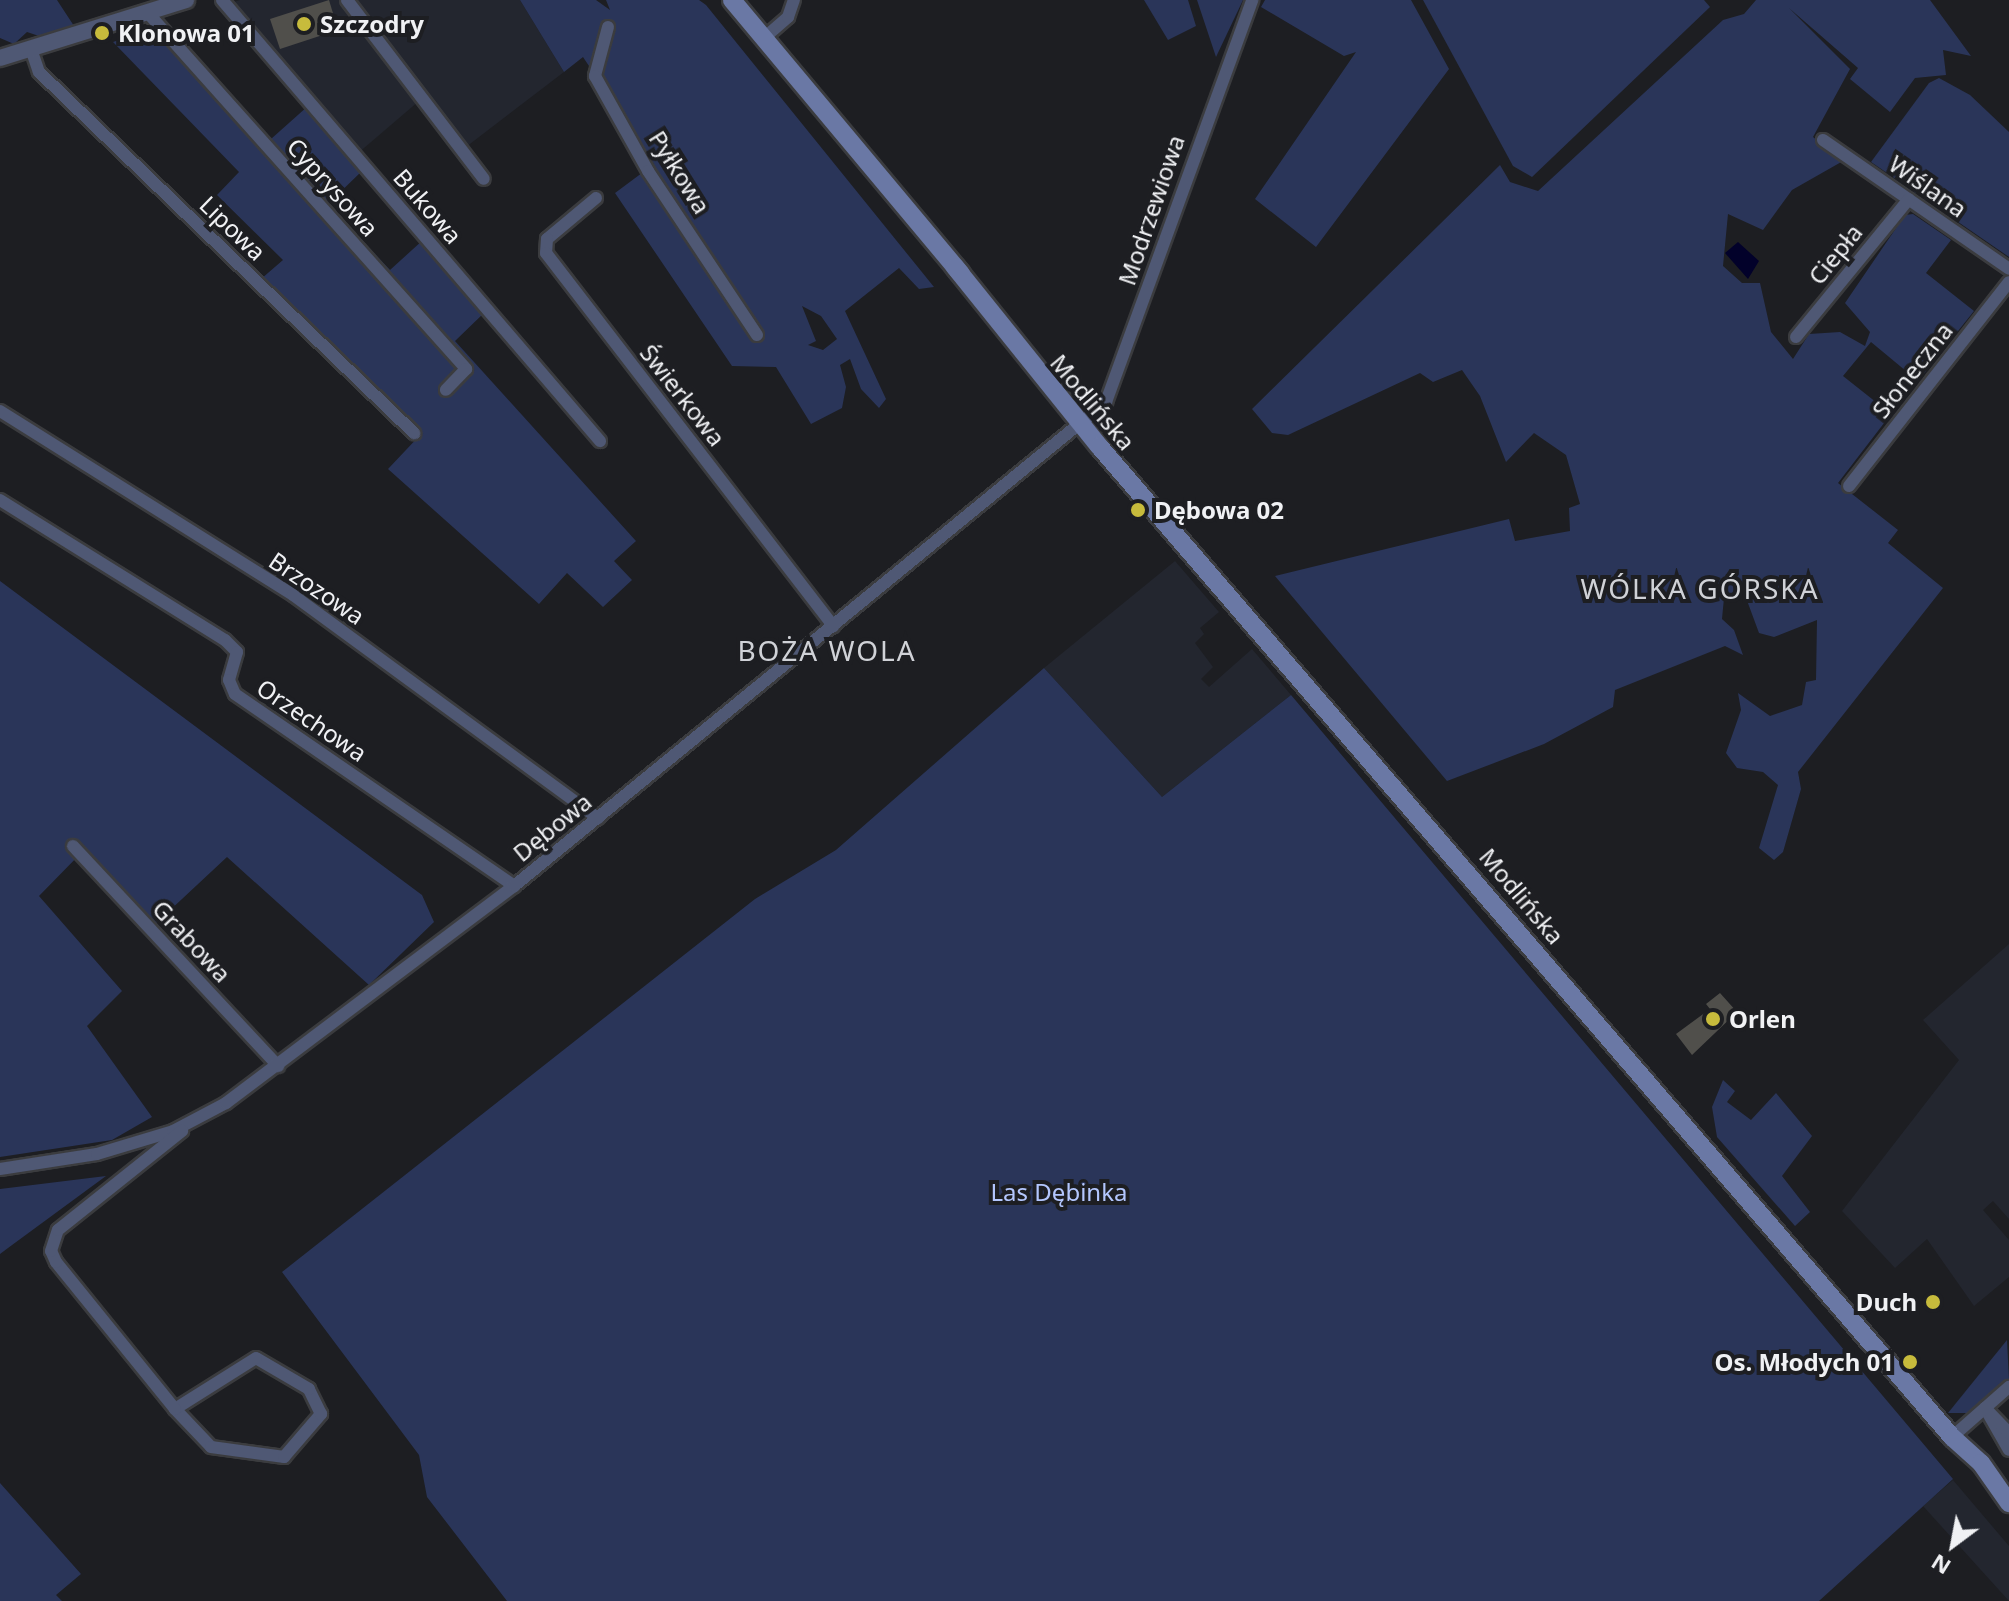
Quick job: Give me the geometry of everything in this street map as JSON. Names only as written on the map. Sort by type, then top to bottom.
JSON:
[{"type":"main road","name":"Modlińska","points":[[732,0],[1084,421],[1952,1437],[1969,1465],[2009,1504]]},
{"type":"street","points":[[0,58],[141,9],[186,0]]},
{"type":"street","name":"Bukowa","points":[[222,0],[600,441]]},
{"type":"street","points":[[347,0],[484,179]]},
{"type":"street","points":[[764,38],[788,17],[794,0]]},
{"type":"street","name":"Modrzewiowa","points":[[1084,421],[1109,399],[1252,0]]},
{"type":"street","name":"Cyprysowa","points":[[141,9],[466,369],[446,390]]},
{"type":"street","name":"Pyłkowa","points":[[608,27],[595,76],[648,171],[757,335]]},
{"type":"street","name":"Lipowa","points":[[31,49],[39,72],[414,433]]},
{"type":"street","name":"Wiślana","points":[[1823,140],[2009,269]]},
{"type":"street","name":"Świerkowa","points":[[596,198],[547,239],[546,253],[833,626]]},
{"type":"street","name":"Ciepła","points":[[1796,337],[1909,199]]},
{"type":"street","name":"Słoneczna","points":[[1849,486],[2009,282]]},
{"type":"street","name":"Brzozowa","points":[[0,411],[293,595],[598,818]]},
{"type":"street","name":"Dębowa","points":[[0,1169],[97,1154],[193,1120],[278,1066],[514,886],[1084,421]]},
{"type":"street","name":"Orzechowa","points":[[0,500],[225,640],[237,652],[229,680],[235,694],[514,886]]},
{"type":"street","name":"Grabowa","points":[[73,846],[278,1066]]},
{"type":"street","points":[[175,1409],[256,1358],[309,1389],[321,1414],[284,1457],[211,1447],[175,1409],[51,1251],[58,1230],[142,1169],[193,1120]]},
{"type":"street","points":[[1952,1437],[2009,1387]]},
{"type":"street","points":[[1985,1408],[2009,1433]]},
{"type":"street","points":[[1985,1408],[2009,1450]]},
{"type":"shaded area","points":[[240,0],[341,0],[419,101],[357,154],[228,4]]},
{"type":"shaded area","points":[[353,0],[520,0],[564,72],[466,147]]},
{"type":"shaded area","points":[[1738,242],[1759,261],[1748,279],[1725,253]]},
{"type":"shaded area","points":[[1175,561],[1219,612],[1200,628],[1204,634],[1195,643],[1213,667],[1201,679],[1209,687],[1252,649],[1291,695],[1162,797],[1044,668]]},
{"type":"shaded area","points":[[2009,944],[2009,1219],[1993,1201],[1983,1210],[2009,1240],[2009,1277],[1974,1306],[1927,1239],[1895,1268],[1842,1211],[1959,1060],[1923,1020]]},
{"type":"shaded area","points":[[1953,1480],[2009,1546],[2009,1601],[1923,1506]]},
{"type":"green space","points":[[0,0],[57,0],[74,26],[42,37],[27,32],[14,44],[0,38]]},
{"type":"green space","points":[[520,0],[596,0],[610,10],[606,0],[699,0],[706,5],[934,287],[919,289],[899,268],[845,311],[886,399],[879,408],[861,389],[850,359],[840,365],[846,387],[842,408],[811,424],[776,367],[732,366],[615,193],[654,164],[583,57],[564,72]],"holes":[[[802,306],[821,316],[837,339],[823,350],[808,345],[816,341]]]},
{"type":"green space","points":[[1144,0],[1188,0],[1196,26],[1168,40]]},
{"type":"green space","points":[[1197,0],[1243,0],[1216,57]]},
{"type":"green space","points":[[1265,0],[1411,0],[1449,69],[1316,247],[1255,199],[1356,52],[1344,56],[1261,7]]},
{"type":"green space","points":[[1423,0],[1704,0],[1710,7],[1532,177],[1513,166]]},
{"type":"green space","points":[[1756,0],[1930,0],[1971,56],[1943,50],[1946,75],[1915,78],[1890,112],[1850,79],[1858,68],[1789,8],[1850,69],[1813,137],[1843,161],[1792,190],[1763,230],[1728,214],[1723,266],[1742,283],[1760,283],[1771,332],[1793,359],[1809,334],[1840,332],[1865,346],[1870,332],[1845,303],[1905,215],[1913,214],[1951,240],[1926,273],[1974,311],[1918,381],[1871,342],[1843,376],[1891,414],[1838,483],[1898,530],[1888,543],[1943,588],[1798,772],[1801,789],[1783,852],[1774,860],[1759,848],[1778,785],[1763,772],[1737,768],[1726,753],[1741,710],[1738,693],[1770,716],[1802,705],[1806,682],[1816,680],[1817,620],[1774,637],[1759,633],[1742,587],[1724,598],[1722,619],[1734,630],[1743,655],[1725,646],[1615,690],[1613,707],[1544,744],[1447,781],[1275,576],[1509,519],[1515,541],[1570,531],[1569,508],[1580,504],[1566,455],[1534,433],[1506,462],[1480,396],[1462,370],[1433,382],[1420,373],[1288,435],[1272,433],[1252,409],[1500,165],[1510,182],[1538,191],[1723,20],[1744,14]]},
{"type":"green space","points":[[166,24],[271,139],[308,106],[363,170],[328,204],[390,270],[423,240],[485,312],[455,341],[636,541],[614,561],[632,580],[603,607],[567,573],[539,604],[388,469],[422,433],[261,279],[283,260],[217,195],[239,172],[113,42]]},
{"type":"green space","points":[[1939,78],[1970,95],[2009,132],[2009,257],[1871,162],[1929,83]]},
{"type":"green space","points":[[0,581],[422,895],[434,922],[369,985],[227,857],[152,927],[84,850],[39,896],[122,991],[87,1026],[152,1117],[112,1140],[0,1157]]},
{"type":"green space","name":"Las Dębinka","points":[[1044,668],[1162,797],[1291,695],[1953,1479],[1819,1601],[507,1601],[427,1497],[419,1455],[282,1272],[755,899],[836,850]]},
{"type":"green space","points":[[1723,1080],[1735,1091],[1727,1102],[1751,1120],[1776,1093],[1812,1136],[1782,1176],[1810,1212],[1795,1226],[1717,1137],[1712,1107]]},
{"type":"green space","points":[[106,1176],[8,1248],[0,1254],[0,1189]]},
{"type":"green space","points":[[2007,1340],[2009,1380],[1969,1413],[1948,1413]]},
{"type":"green space","points":[[0,1483],[81,1574],[56,1595],[62,1601],[0,1601]]},
{"type":"building","name":"Szczodry","points":[[329,0],[338,30],[280,49],[270,19]]},
{"type":"building","name":"Orlen","points":[[1720,993],[1737,1012],[1692,1055],[1676,1034],[1710,1009],[1706,1004]]},
{"type":"place","name":"Szczodry","points":[[304,24]]},
{"type":"place","name":"Klonowa 01","points":[[102,33]]},
{"type":"place","name":"Dębowa 02","points":[[1138,510]]},
{"type":"place","name":"Orlen","points":[[1713,1019]]},
{"type":"place","name":"Duch","points":[[1933,1302]]},
{"type":"place","name":"Os. Młodych 01","points":[[1910,1362]]},
{"type":"district","name":"WÓLKA GÓRSKA","points":[[1700,588]]},
{"type":"district","name":"BOŻA WOLA","points":[[827,650]]}]
